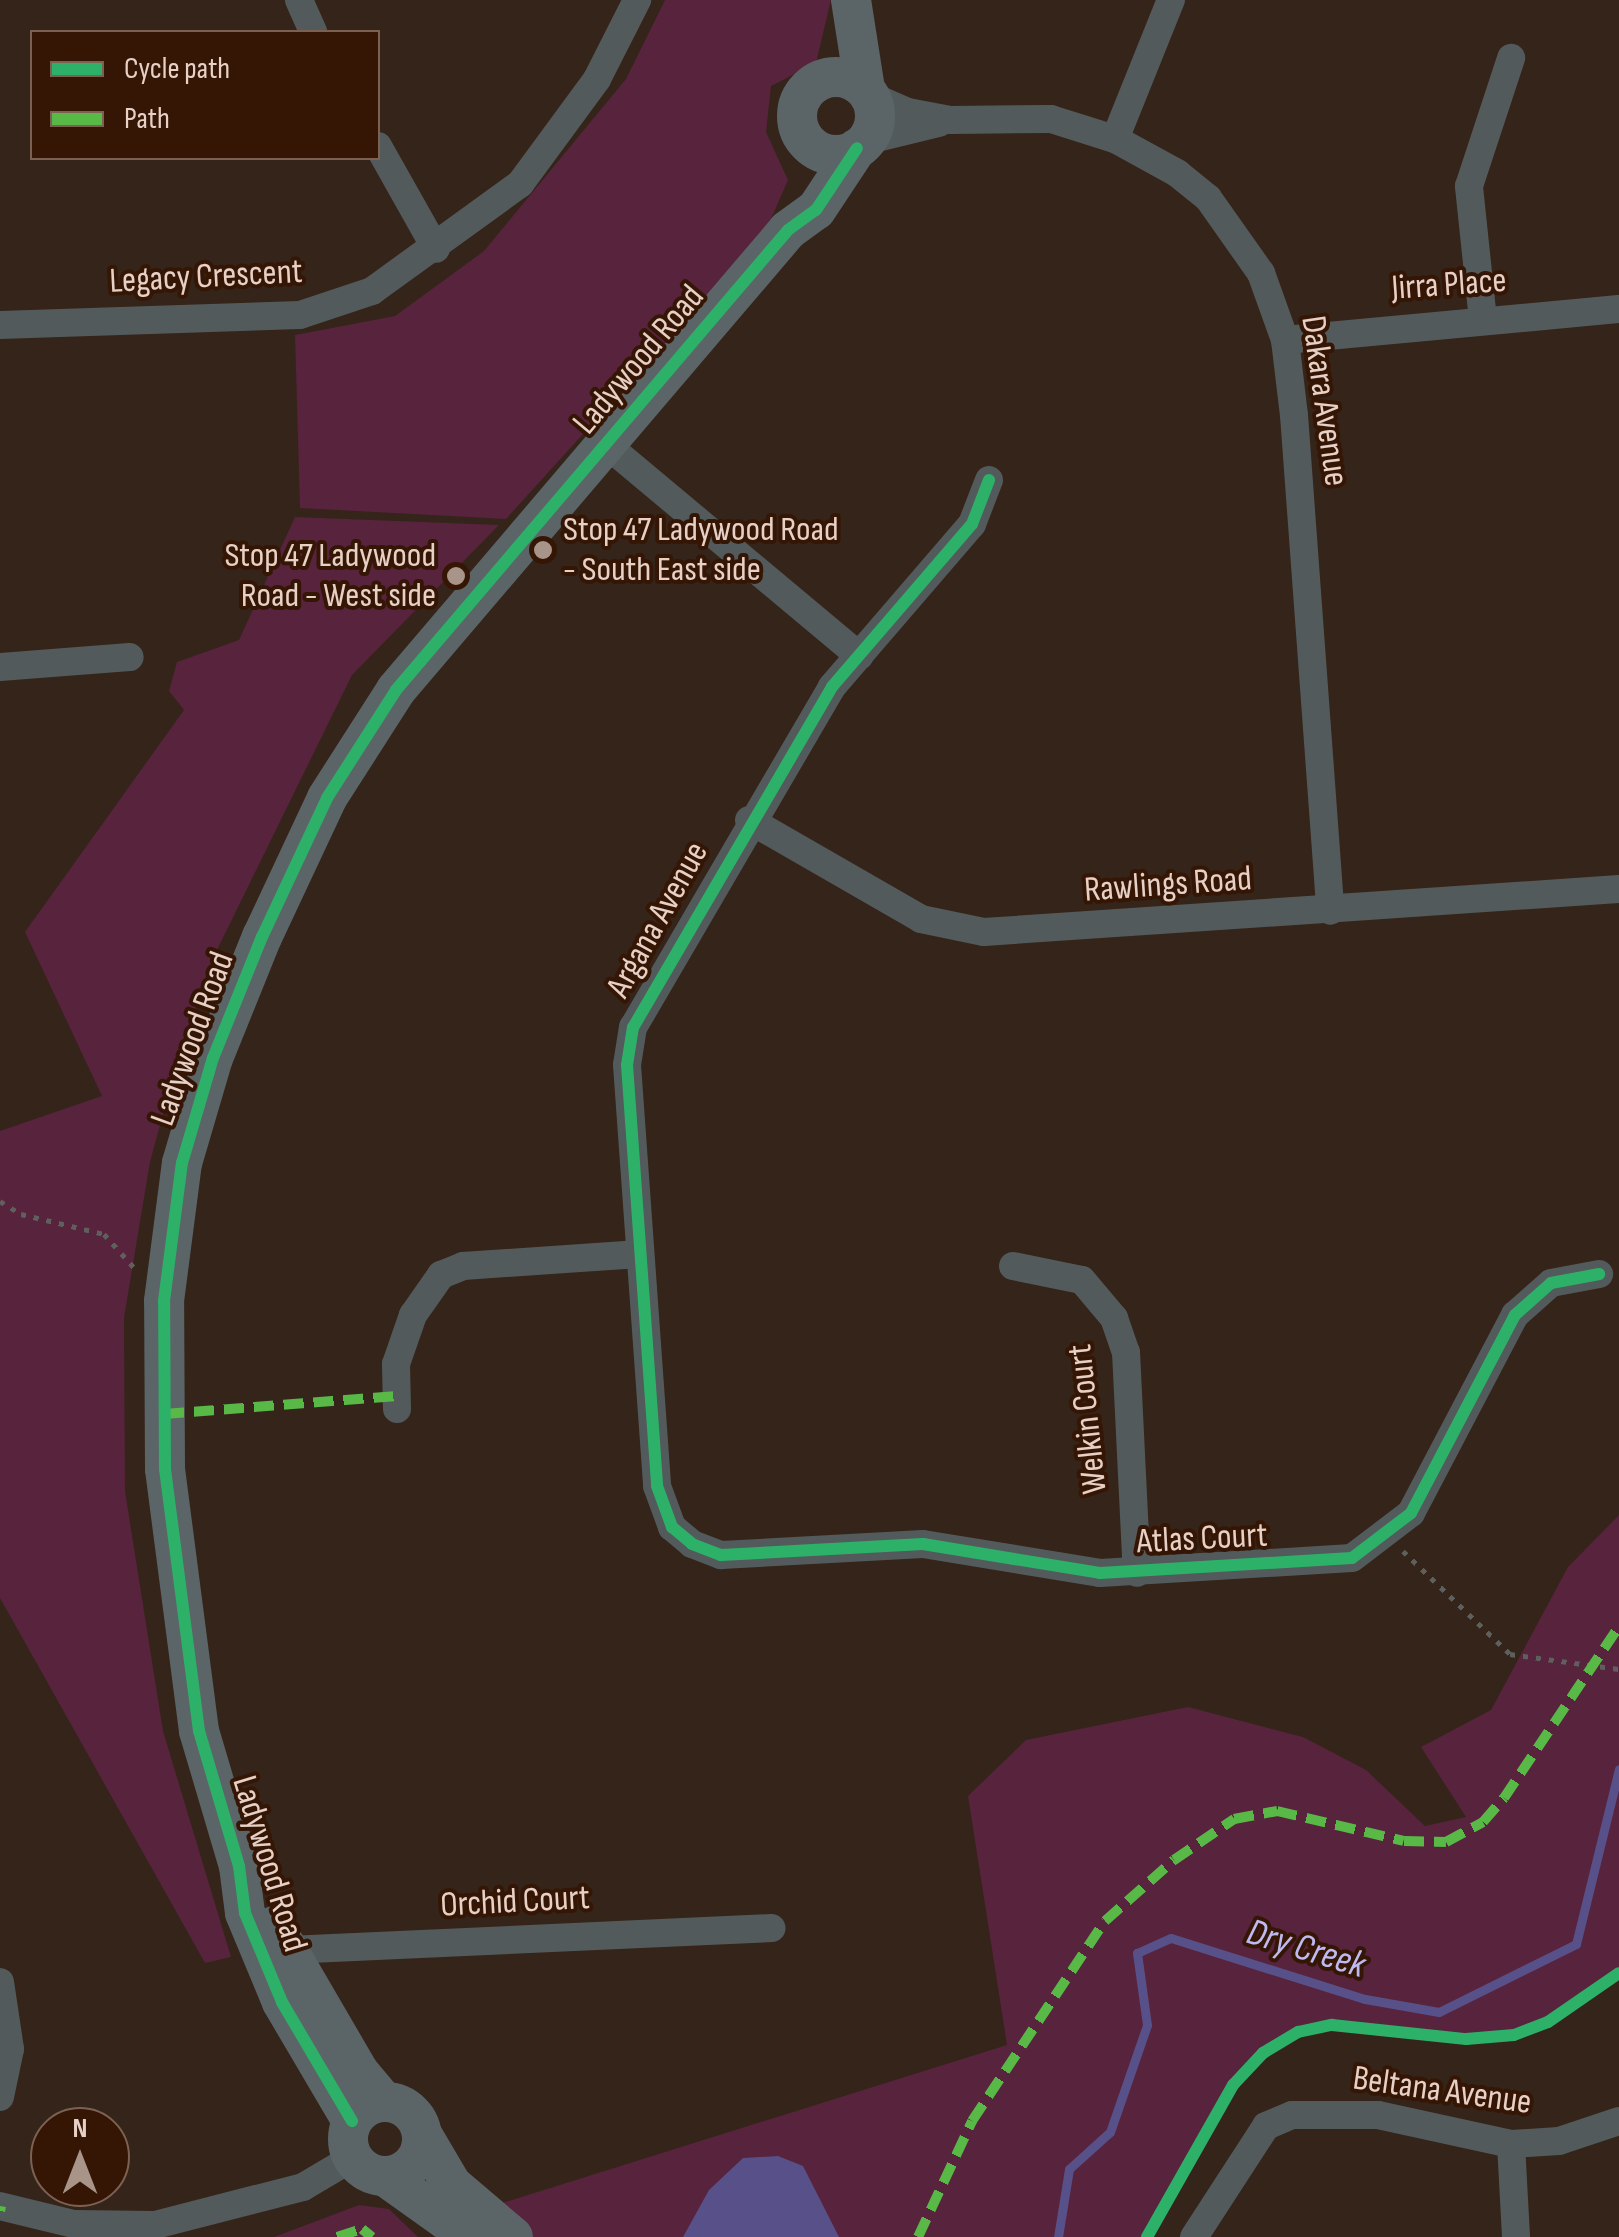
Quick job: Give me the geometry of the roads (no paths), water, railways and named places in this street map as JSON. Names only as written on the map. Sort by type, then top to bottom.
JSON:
[{"type":"street","points":[[299,0],[312,30]]},
{"type":"street","name":"Legacy Crescent","points":[[0,326],[300,314],[372,291],[436,249],[520,184],[596,79],[638,0]]},
{"type":"street","points":[[1115,139],[1172,0]]},
{"type":"street","points":[[852,2],[867,92],[875,114],[861,144],[832,154],[801,134],[797,107],[824,79],[852,2]]},
{"type":"street","points":[[1483,320],[1469,186],[1511,58]]},
{"type":"street","points":[[824,79],[853,80],[867,92]]},
{"type":"street","name":"Dakara Avenue","points":[[867,92],[908,112],[950,120],[1051,119],[1115,139],[1178,173],[1229,221],[1261,272],[1284,340],[1330,910]]},
{"type":"street","name":"Dakara Avenue","points":[[861,144],[950,120]]},
{"type":"street","name":"Ladywood Road","points":[[788,230],[803,200],[801,134]]},
{"type":"street","name":"Ladywood Road","points":[[470,2237],[369,2139],[278,1959],[239,1866],[199,1731],[168,1488],[166,1280],[182,1163],[213,1058],[327,798],[396,690],[514,544],[607,445],[788,230],[837,185],[861,144]]},
{"type":"street","points":[[380,150],[436,249]]},
{"type":"street","name":"Jirra Place","points":[[1284,340],[1619,309]]},
{"type":"street","points":[[607,445],[859,656]]},
{"type":"street","name":"Argana Avenue","points":[[672,1527],[657,1486],[628,1042],[749,820],[859,656],[972,524],[989,480]]},
{"type":"street","points":[[0,668],[130,657]]},
{"type":"street","name":"Rawlings Road","points":[[749,820],[921,918],[984,932],[1619,889]]},
{"type":"street","points":[[397,1408],[396,1364],[419,1304],[441,1276],[463,1266],[640,1254]]},
{"type":"street","name":"Welkin Court","points":[[1013,1266],[1082,1280],[1114,1318],[1126,1352],[1137,1574]]},
{"type":"street","name":"Atlas Court","points":[[672,1527],[692,1544],[721,1555],[923,1544],[1137,1574],[1352,1558],[1410,1513],[1515,1315],[1552,1283],[1599,1274]]},
{"type":"street","name":"Orchid Court","points":[[278,1959],[771,1928]]},
{"type":"street","points":[[0,1982],[10,2050],[0,2097]]},
{"type":"street","points":[[0,2206],[74,2224],[155,2224],[304,2187],[406,2108],[452,2185],[513,2237]]},
{"type":"street","name":"Beltana Avenue","points":[[1194,2237],[1266,2126],[1292,2115],[1378,2115],[1511,2144],[1559,2141],[1619,2121]]},
{"type":"street","points":[[369,2139],[416,2161],[423,2136]]},
{"type":"street","points":[[1511,2144],[1516,2237]]},
{"type":"waterway","name":"Dry Creek","points":[[1058,2237],[1069,2169],[1110,2132],[1147,2025],[1137,1953],[1171,1938],[1365,1999],[1439,2012],[1576,1944],[1619,1769]]},
{"type":"place","name":"Stop 47 Ladywood Road - South East side","points":[[543,550]]},
{"type":"place","name":"Stop 47 Ladywood Road - West side","points":[[456,576]]}]
